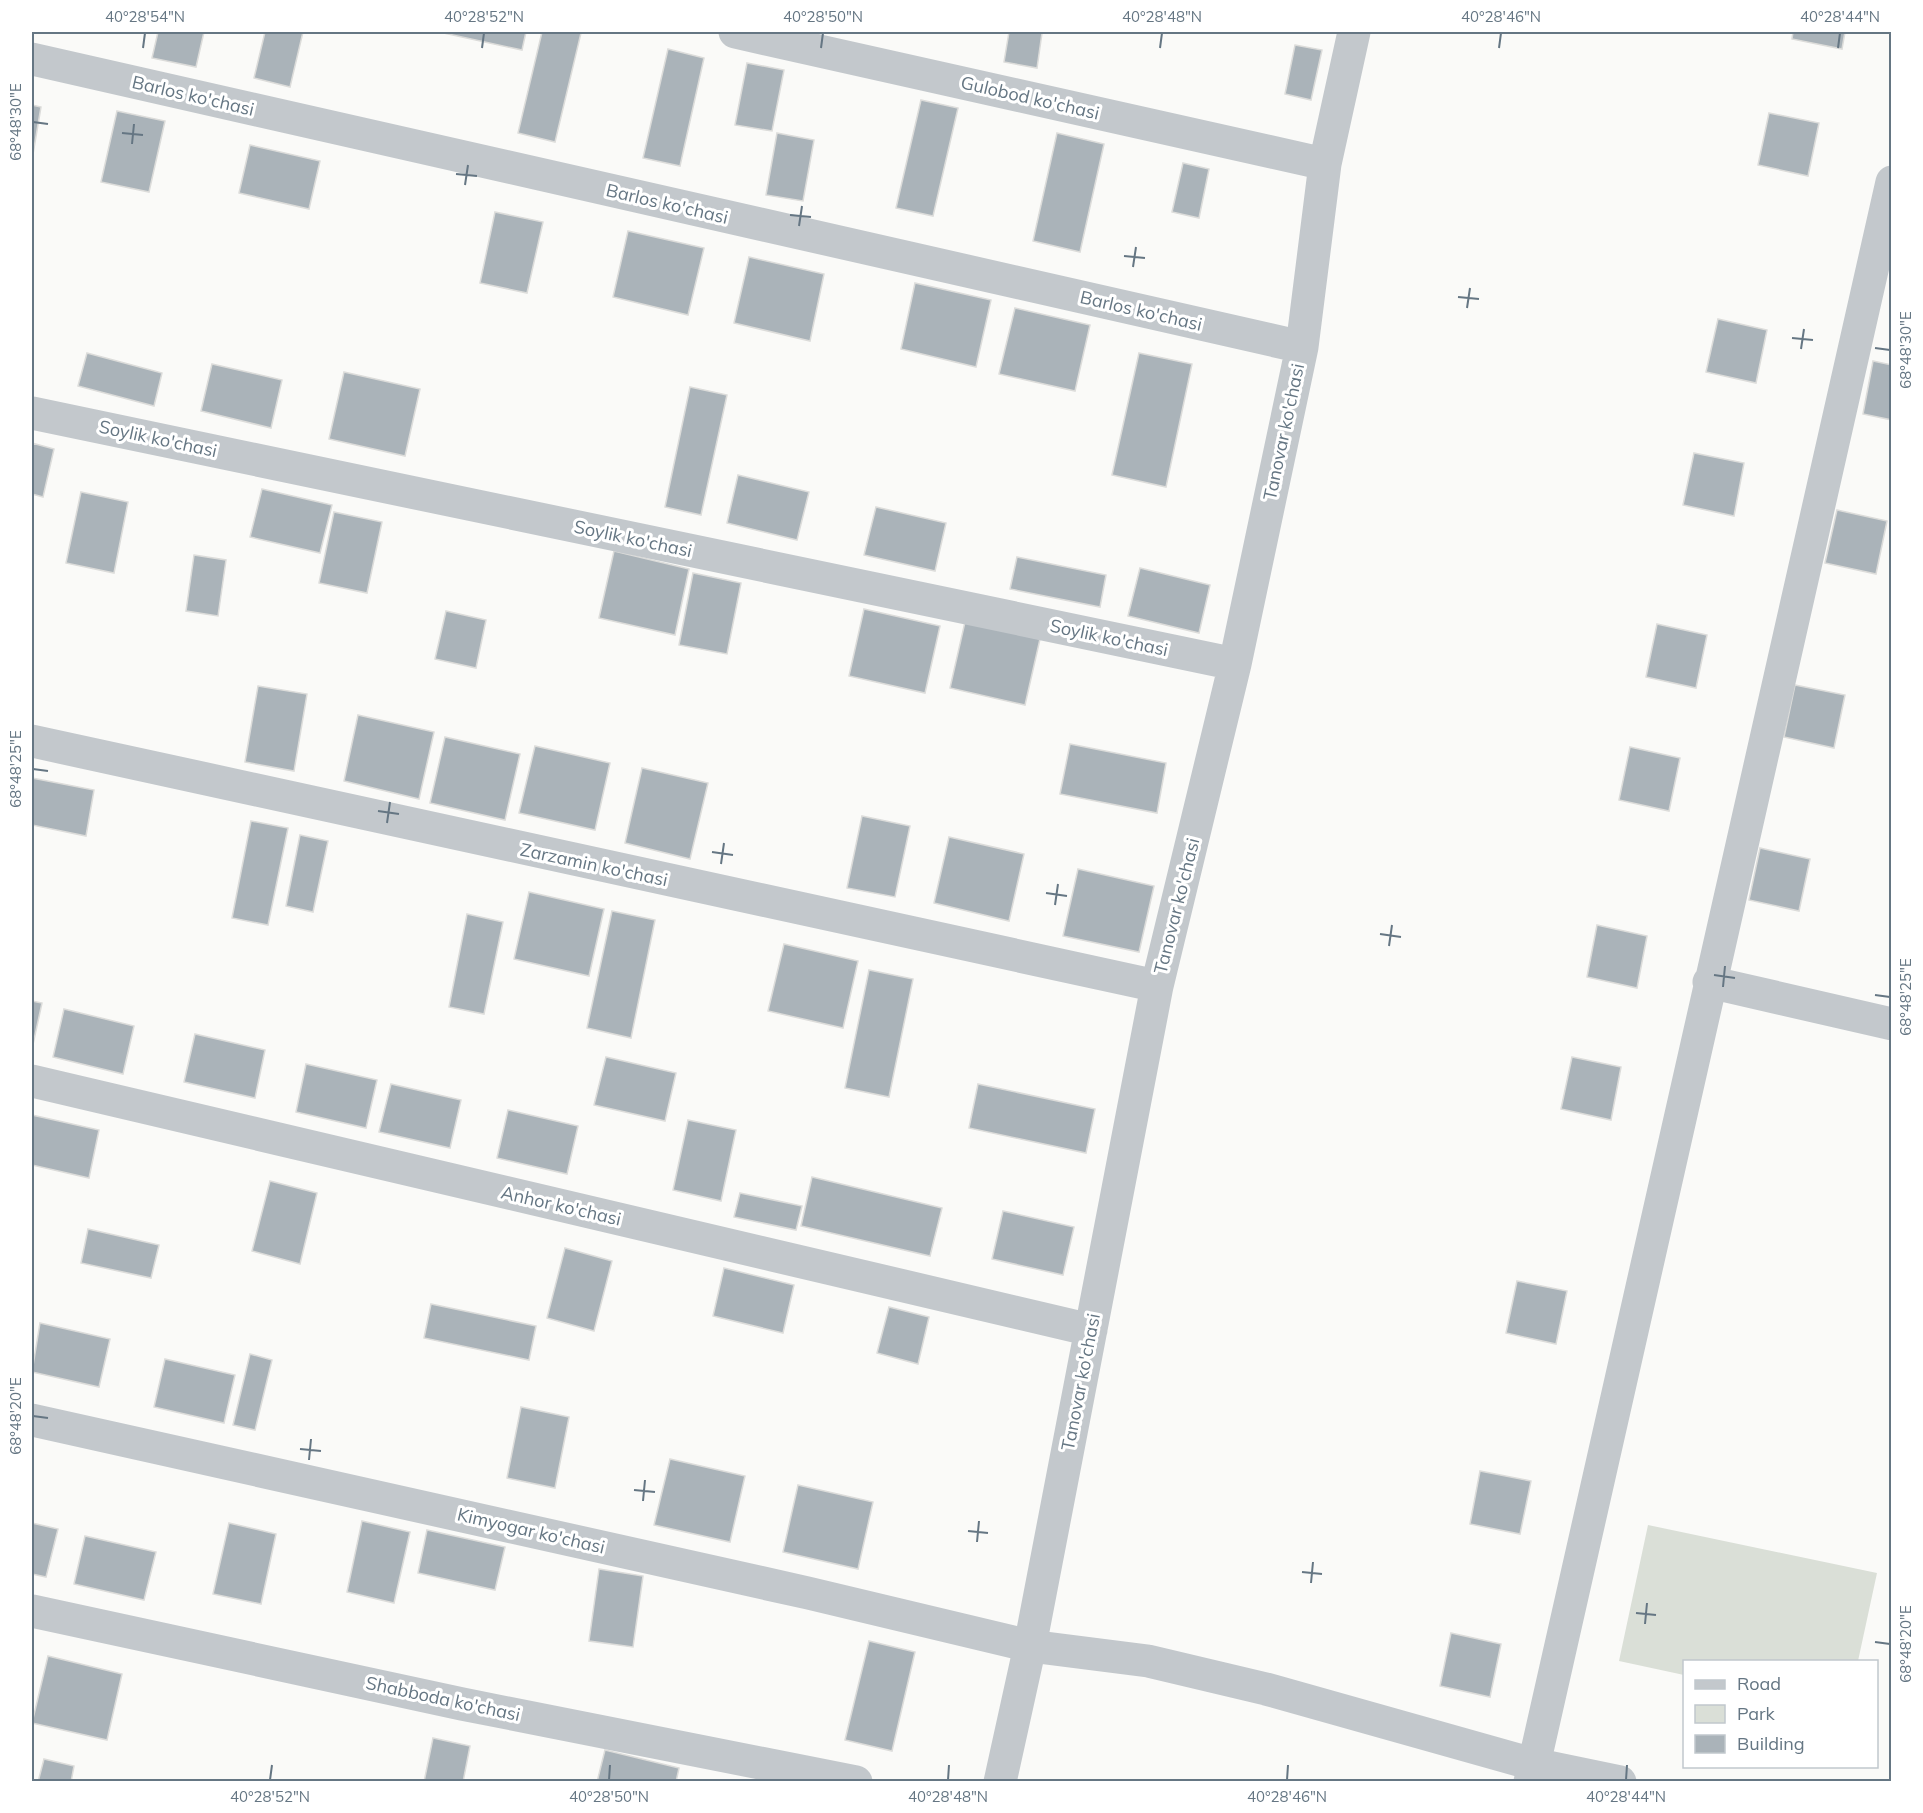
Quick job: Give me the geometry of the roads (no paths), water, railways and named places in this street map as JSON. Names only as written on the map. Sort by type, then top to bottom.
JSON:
[{"type":"street","name":"Gulobod ko'chasi","points":[[735,32],[1325,164]]},
{"type":"street","name":"Tanovar ko'chasi","points":[[1000,1782],[1030,1646],[1157,986],[1235,664],[1302,348],[1325,164],[1354,32]]},
{"type":"street","name":"Barlos ko'chasi","points":[[32,59],[1302,348]]},
{"type":"street","points":[[1532,1773],[1709,982],[1892,182]]},
{"type":"street","name":"Soylik ko'chasi","points":[[32,413],[1235,664]]},
{"type":"street","name":"Zarzamin ko'chasi","points":[[32,741],[1157,986]]},
{"type":"street","points":[[1709,982],[1892,1024]]},
{"type":"street","name":"Anhor ko'chasi","points":[[32,1081],[1091,1330]]},
{"type":"street","name":"Kimyogar ko'chasi","points":[[32,1420],[808,1593],[1030,1646],[1148,1661],[1266,1689],[1532,1773],[1620,1782]]},
{"type":"street","name":"Shabboda ko'chasi","points":[[32,1611],[462,1704],[856,1782]]}]
